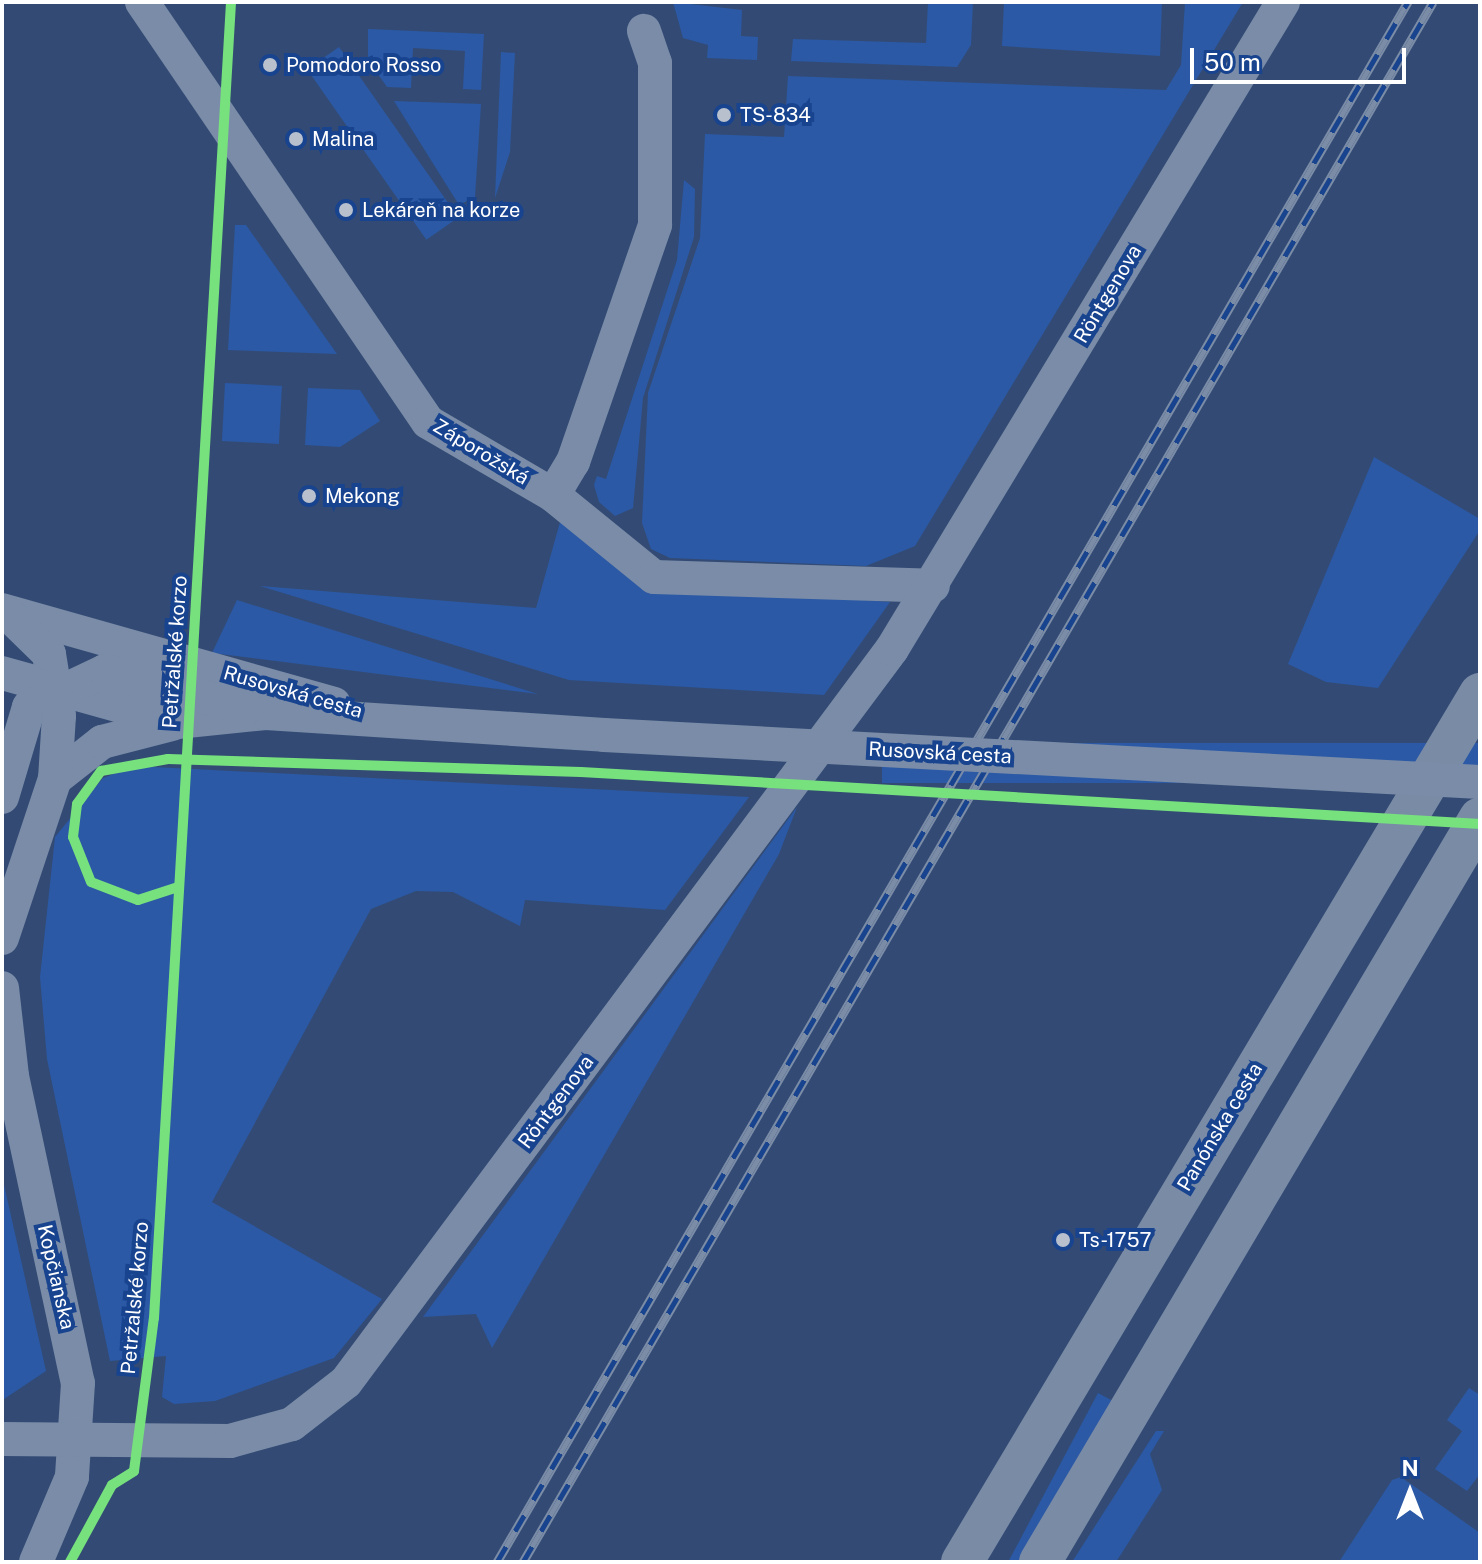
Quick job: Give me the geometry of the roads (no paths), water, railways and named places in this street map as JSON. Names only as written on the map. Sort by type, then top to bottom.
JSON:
[{"type":"main road","name":"Panónska cesta","points":[[962,1562],[1480,694]]},
{"type":"main road","points":[[1040,1562],[1480,818]]},
{"type":"street","name":"Záporožská","points":[[142,2],[428,422],[553,495],[573,462],[655,225],[655,63],[644,31]]},
{"type":"street","name":"Röntgenova","points":[[2,1439],[203,1445],[255,1437],[305,1417],[346,1382],[933,586],[1283,2]]},
{"type":"street","points":[[553,495],[642,570],[668,581],[933,586]]},
{"type":"street","points":[[2,938],[55,779],[55,692],[49,654],[3,610]]},
{"type":"street","name":"Rusovská cesta","points":[[3,610],[400,722]]},
{"type":"street","points":[[2,797],[29,707],[55,692],[105,671],[266,713]]},
{"type":"street","name":"Rusovská cesta","points":[[2,673],[55,692],[177,722],[266,713],[604,735],[1480,782]]},
{"type":"street","points":[[55,779],[102,742],[177,722]]},
{"type":"street","name":"Kopčianska","points":[[2,988],[12,1076],[75,1362],[75,1440],[62,1510],[36,1562]]},
{"type":"railway","points":[[497,1562],[1408,2]]},
{"type":"railway","points":[[523,1562],[1433,2]]},
{"type":"place","name":"Pomodoro Rosso","points":[[270,65]]},
{"type":"place","name":"TS-834","points":[[724,115]]},
{"type":"place","name":"Malina","points":[[296,139]]},
{"type":"place","name":"Lekáreň na korze","points":[[346,210]]},
{"type":"place","name":"Mekong","points":[[309,496]]},
{"type":"place","name":"Ts-1757","points":[[1063,1240]]}]
